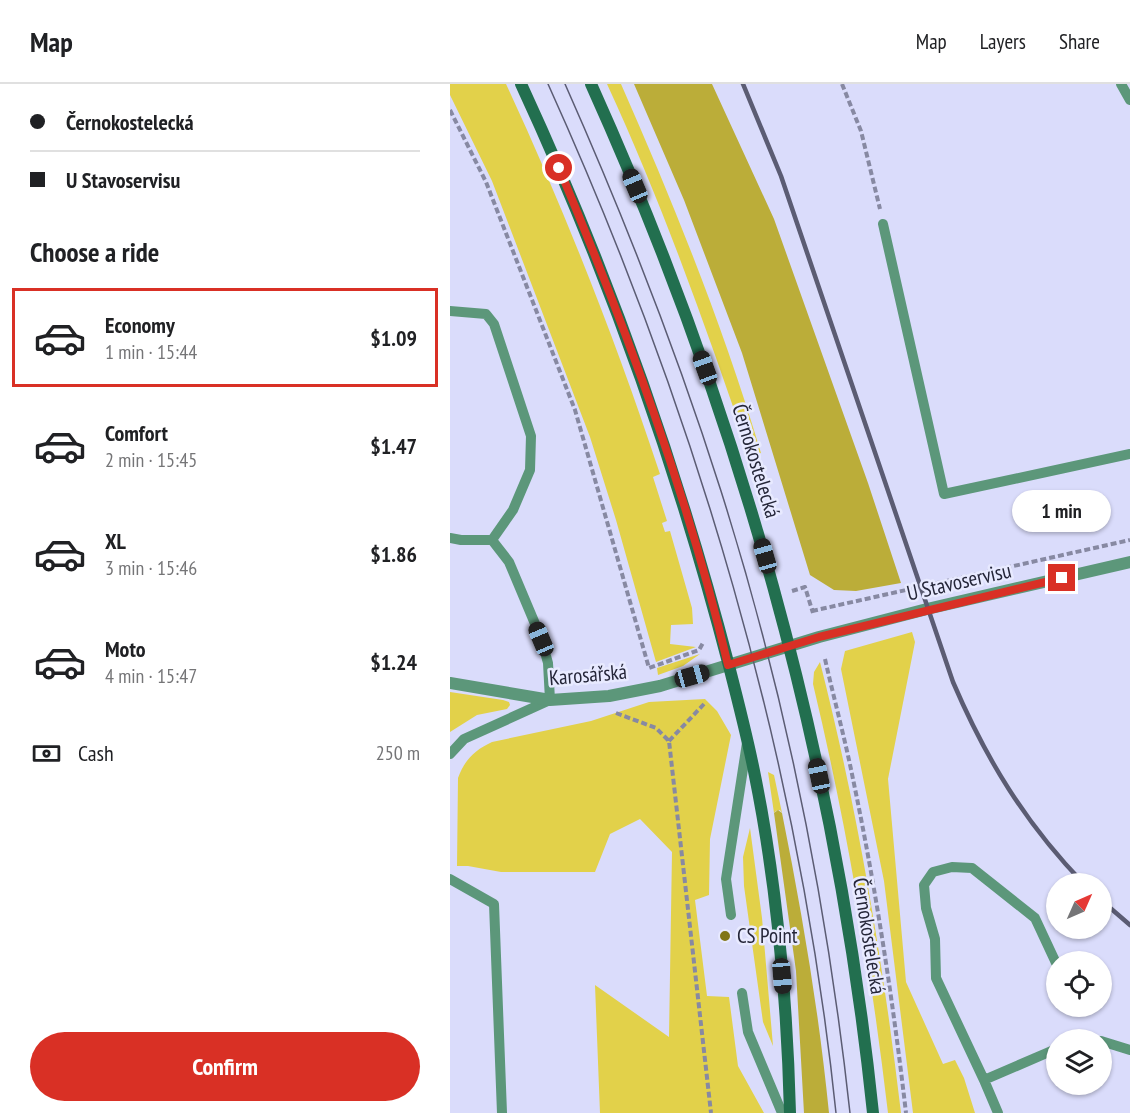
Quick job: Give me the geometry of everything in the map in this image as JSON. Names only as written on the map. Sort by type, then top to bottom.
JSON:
[{"type":"main road","points":[[521,84],[591,244],[640,372],[694,537],[728,665],[760,803],[776,910],[785,1012],[790,1113]]},
{"type":"main road","name":"Černokostelecká","points":[[591,84],[659,245],[702,357],[776,595],[816,759],[841,884],[861,1011],[873,1113]]},
{"type":"street","name":"U Stavoservisu","points":[[728,665],[927,609],[1130,562]]},
{"type":"street","name":"Karosářská","points":[[450,682],[550,700],[609,696],[660,686],[728,665]]},
{"type":"lane","points":[[1121,84],[1130,100]]},
{"type":"lane","points":[[883,224],[944,494],[1130,454]]},
{"type":"lane","points":[[450,310],[486,314],[494,324],[531,436],[530,470],[513,510],[492,540]]},
{"type":"lane","points":[[450,538],[492,540]]},
{"type":"lane","points":[[450,754],[464,739],[550,700],[548,663],[541,639],[509,562],[492,540]]},
{"type":"lane","points":[[731,915],[726,879],[747,740]]},
{"type":"lane","points":[[998,1113],[936,978],[935,939],[926,909],[924,885],[933,872],[952,867],[972,868],[1035,918],[1050,951]]},
{"type":"lane","points":[[450,879],[494,904],[502,1113]]},
{"type":"lane","points":[[742,993],[748,1032],[782,1113]]},
{"type":"lane","points":[[1112,1044],[1130,1050]]},
{"type":"lane","points":[[984,1080],[1046,1053]]},
{"type":"path","points":[[842,84],[861,130],[883,224]]},
{"type":"path","points":[[450,110],[486,182],[575,410],[649,668],[699,650],[704,641],[703,636]]},
{"type":"path","points":[[789,591],[806,587],[813,612],[1130,540]]},
{"type":"path","points":[[793,582],[795,590]]},
{"type":"path","points":[[825,659],[853,779],[879,916],[889,975],[906,1113]]},
{"type":"path","points":[[669,741],[704,704]]},
{"type":"path","points":[[612,712],[656,728],[669,741],[711,1113]]},
{"type":"shaded area","points":[[450,84],[506,84],[549,180],[626,375],[660,474],[653,477],[667,521],[662,523],[665,532],[670,531],[692,608],[693,624],[671,625],[670,644],[696,647],[656,662],[590,437],[492,181],[450,95]]},
{"type":"shaded area","points":[[607,84],[621,84],[660,174],[714,312],[761,453],[750,456],[666,222]]},
{"type":"shaded area","points":[[634,84],[712,84],[774,219],[901,583],[856,591],[834,590],[810,575],[742,353],[684,200]]},
{"type":"shaded area","points":[[912,632],[915,642],[888,779],[906,982],[943,1064],[955,1060],[964,1078],[975,1113],[913,1113],[884,881],[841,669],[845,651]]},
{"type":"shaded area","points":[[700,654],[683,666],[658,675],[657,668]]},
{"type":"shaded area","points":[[820,662],[858,830],[886,999],[901,1113],[888,1113],[857,898],[837,791],[813,684],[814,672]]},
{"type":"shaded area","points":[[450,692],[503,700],[509,702],[510,705],[507,709],[477,715],[450,732]]},
{"type":"shaded area","points":[[705,699],[717,711],[731,735],[710,839],[709,895],[695,900],[707,996],[729,997],[738,1066],[764,1113],[600,1113],[595,985],[669,1037],[672,852],[640,819],[610,834],[595,872],[501,872],[457,866],[458,778],[471,756],[492,742],[591,721],[649,702]]},
{"type":"shaded area","points":[[768,772],[774,775],[782,813],[780,810],[774,813]]},
{"type":"shaded area","points":[[778,810],[782,813],[803,925],[829,1113],[804,1113],[796,971],[774,813]]},
{"type":"shaded area","points":[[750,828],[762,918],[773,1046],[763,1022],[744,886],[743,857]]},
{"type":"tram line","points":[[548,84],[601,207],[650,332],[694,459],[733,587],[767,717],[796,848],[819,980],[836,1113]]},
{"type":"tram line","points":[[565,84],[629,235],[668,336],[704,439],[744,567],[784,721],[801,799],[829,956],[850,1113]]},
{"type":"railway","points":[[743,84],[781,176],[953,682],[993,764],[1025,814],[1074,873]]},
{"type":"railway","points":[[1112,909],[1130,925]]},
{"type":"place","name":"CS Point","points":[[725,936]]},
{"type":"route","points":[[559,168],[591,244],[651,403],[694,537],[728,665],[819,637],[1062,578]]}]
